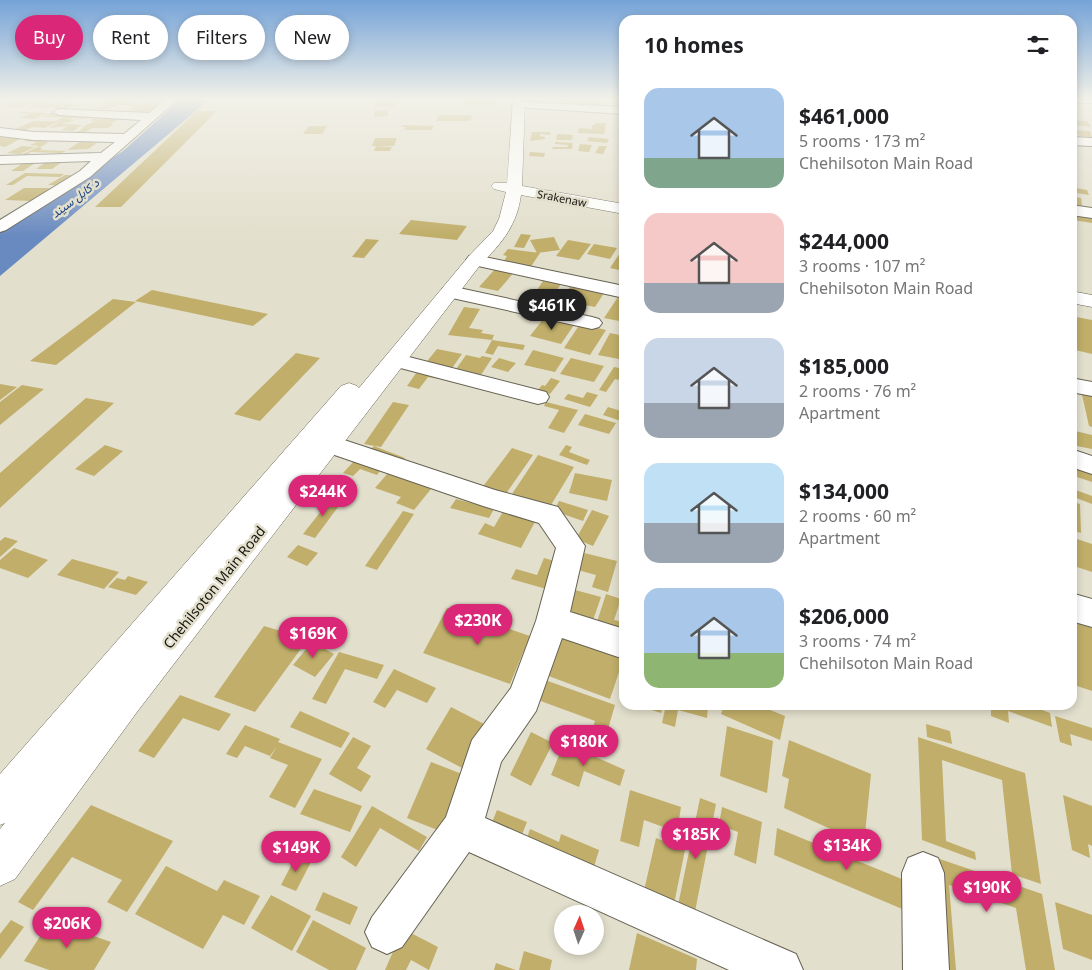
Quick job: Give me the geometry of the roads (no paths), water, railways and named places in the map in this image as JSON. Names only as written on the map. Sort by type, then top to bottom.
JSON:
[{"type":"main road","name":"Chehilsoton Main Road","points":[[0,864],[124,699],[450,292],[501,232],[510,212],[506,187],[510,145]]},
{"type":"main road","name":"Chehilsoton Main Road","points":[[0,805],[304,442],[486,230],[506,187]]},
{"type":"main road","name":"Srakenaw","points":[[506,187],[619,208]]},
{"type":"main road","points":[[1077,298],[1092,301]]},
{"type":"street","points":[[0,227],[85,174],[119,145]]},
{"type":"street","points":[[0,160],[106,157]]},
{"type":"street","points":[[1077,211],[1092,213]]},
{"type":"street","points":[[476,260],[619,291]]},
{"type":"street","points":[[450,292],[592,323]]},
{"type":"street","points":[[397,360],[538,397]]},
{"type":"street","points":[[1077,386],[1092,389]]},
{"type":"street","points":[[329,444],[492,499],[548,515],[571,546],[552,621],[524,699],[485,754],[462,828],[387,932]]},
{"type":"street","points":[[1077,460],[1092,465]]},
{"type":"street","points":[[1077,609],[1092,613]]},
{"type":"street","points":[[552,621],[619,642]]},
{"type":"street","points":[[462,828],[780,970]]},
{"type":"street","points":[[923,873],[926,970]]},
{"type":"water","name":"د کابل سيند","points":[[129,145],[155,145],[0,276],[0,232]]}]
